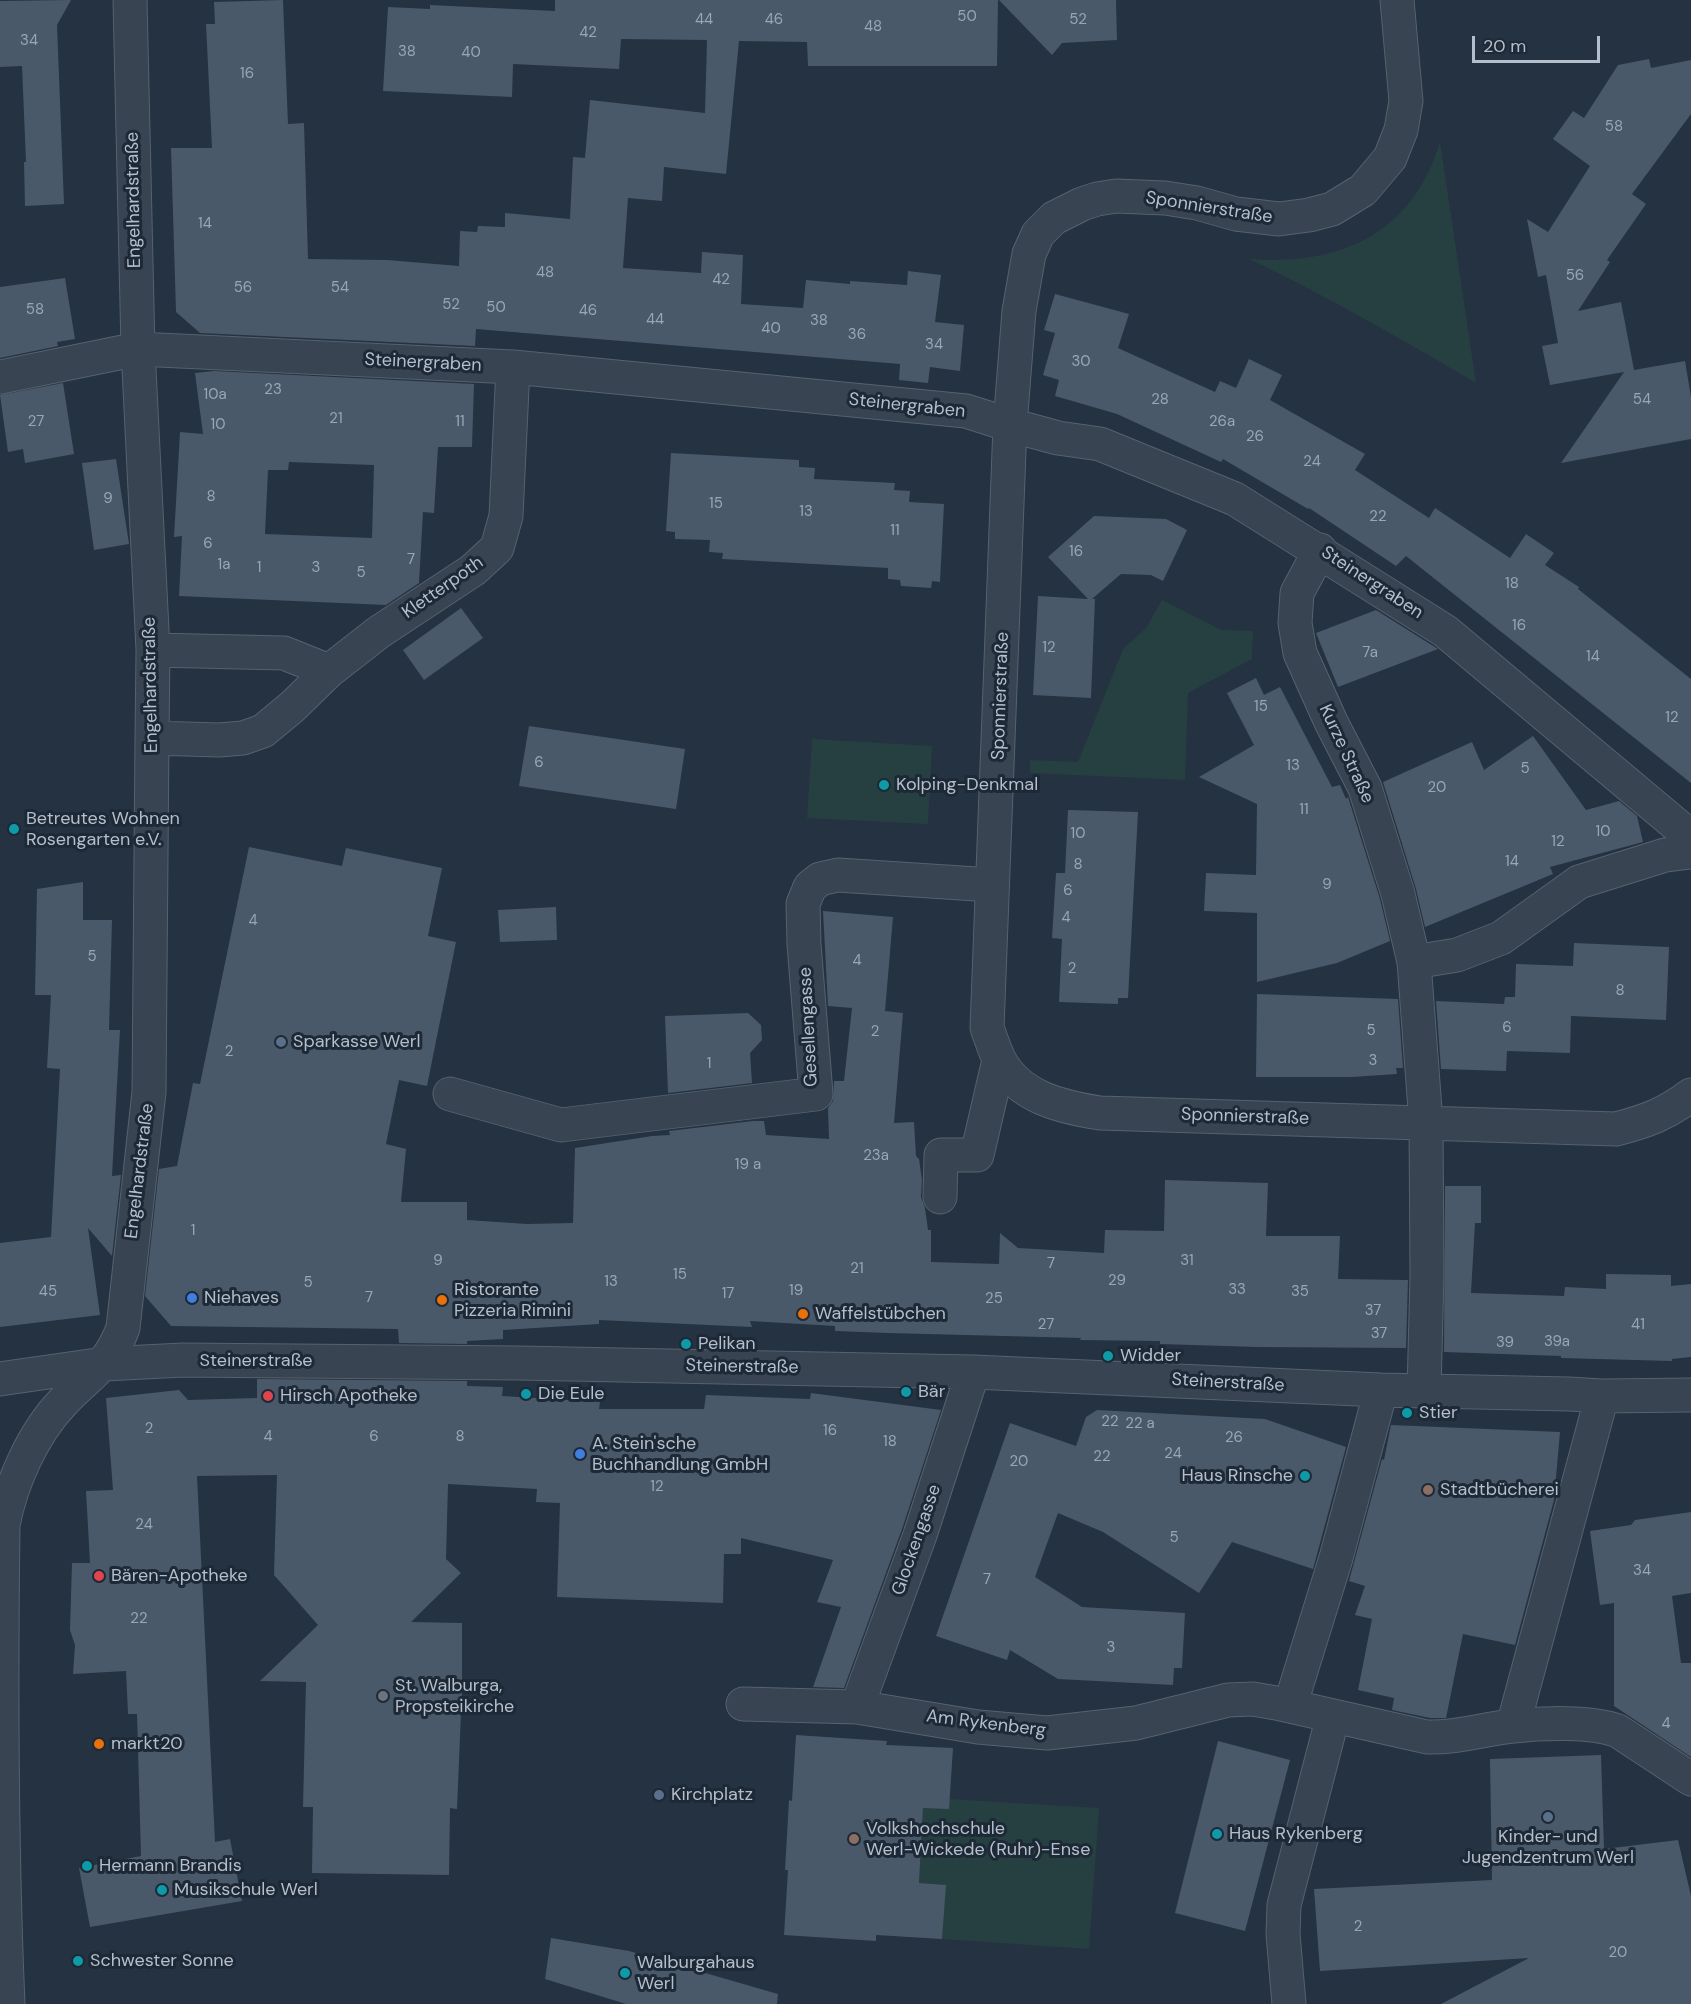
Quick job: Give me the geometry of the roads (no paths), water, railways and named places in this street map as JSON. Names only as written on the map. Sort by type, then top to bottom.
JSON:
[{"type":"street","name":"Engelhardstraße","points":[[8,2004],[1,1709],[3,1525],[7,1502],[25,1459],[39,1434],[62,1403],[104,1364],[123,1328],[150,1092],[153,650],[138,349],[130,0]]},
{"type":"street","name":"Sponnierstraße","points":[[1397,0],[1406,102],[1401,130],[1389,158],[1363,190],[1332,209],[1279,219],[1236,214],[1197,203],[1165,198],[1116,196],[1082,204],[1054,218],[1038,234],[1029,254],[1020,311],[1010,425],[987,1028],[999,1060],[1019,1084],[1042,1099],[1066,1108],[1100,1113],[1616,1129],[1649,1120],[1691,1095]]},
{"type":"street","name":"Steinergraben","points":[[0,377],[138,349],[513,367],[966,411],[1058,438],[1100,444],[1235,499],[1320,550],[1445,631],[1691,837]]},
{"type":"street","name":"Kletterpoth","points":[[152,738],[219,740],[243,738],[263,731],[329,671],[379,632],[473,570],[497,548],[506,516],[513,367]]},
{"type":"street","name":"Kurze Straße","points":[[1320,550],[1297,593],[1295,623],[1300,653],[1331,722],[1365,788],[1398,894],[1414,962],[1426,1123]]},
{"type":"street","points":[[153,650],[284,653],[329,671]]},
{"type":"street","points":[[1414,962],[1457,955],[1502,938],[1579,882],[1665,855],[1691,852]]},
{"type":"street","name":"Gesellengasse","points":[[450,1094],[561,1125],[816,1094],[804,944],[803,904],[810,887],[820,879],[838,875],[992,885]]},
{"type":"street","points":[[940,1197],[941,1155],[977,1155],[999,1060]]},
{"type":"street","points":[[1424,1391],[1427,1276],[1426,1123]]},
{"type":"street","name":"Steinerstraße","points":[[0,1379],[104,1364],[183,1360],[973,1372],[1381,1390],[1602,1396],[1691,1395]]},
{"type":"street","name":"Glockengasse","points":[[857,1707],[920,1535],[973,1372]]},
{"type":"street","points":[[1290,1706],[1336,1558],[1381,1390]]},
{"type":"street","points":[[1513,1726],[1602,1396]]},
{"type":"street","name":"Am Rykenberg","points":[[743,1704],[857,1707],[978,1727],[1047,1733],[1136,1723],[1228,1700],[1253,1699],[1427,1737],[1447,1738],[1513,1726],[1584,1724],[1618,1731],[1691,1779]]},
{"type":"street","points":[[1289,2004],[1283,1934],[1284,1905],[1333,1716]]},
{"type":"place","name":"Kolping-Denkmal","points":[[884,785]]},
{"type":"place","name":"Betreutes Wohnen Rosengarten e.V.","points":[[14,829]]},
{"type":"place","name":"Sparkasse Werl","points":[[281,1042]]},
{"type":"place","name":"Niehaves","points":[[192,1298]]},
{"type":"place","name":"Ristorante Pizzeria Rimini","points":[[442,1300]]},
{"type":"place","name":"Waffelstübchen","points":[[803,1314]]},
{"type":"place","name":"Pelikan","points":[[686,1344]]},
{"type":"place","name":"Widder","points":[[1108,1356]]},
{"type":"place","name":"Bär","points":[[906,1392]]},
{"type":"place","name":"Die Eule","points":[[526,1394]]},
{"type":"place","name":"Hirsch Apotheke","points":[[268,1396]]},
{"type":"place","name":"Stier","points":[[1407,1413]]},
{"type":"place","name":"A. Stein'sche Buchhandlung GmbH","points":[[580,1454]]},
{"type":"place","name":"Haus Rinsche","points":[[1305,1476]]},
{"type":"place","name":"Stadtbücherei","points":[[1428,1490]]},
{"type":"place","name":"Bären-Apotheke","points":[[99,1576]]},
{"type":"place","name":"St. Walburga, Propsteikirche","points":[[383,1696]]},
{"type":"place","name":"markt20","points":[[99,1744]]},
{"type":"place","name":"Kirchplatz","points":[[659,1795]]},
{"type":"place","name":"Kinder- und Jugendzentrum Werl","points":[[1548,1817]]},
{"type":"place","name":"Haus Rykenberg","points":[[1217,1834]]},
{"type":"place","name":"Volkshochschule Werl-Wickede (Ruhr)-Ense","points":[[854,1839]]},
{"type":"place","name":"Hermann Brandis","points":[[87,1866]]},
{"type":"place","name":"Musikschule Werl","points":[[162,1890]]},
{"type":"place","name":"Schwester Sonne","points":[[78,1961]]},
{"type":"place","name":"Walburgahaus Werl","points":[[625,1973]]}]
